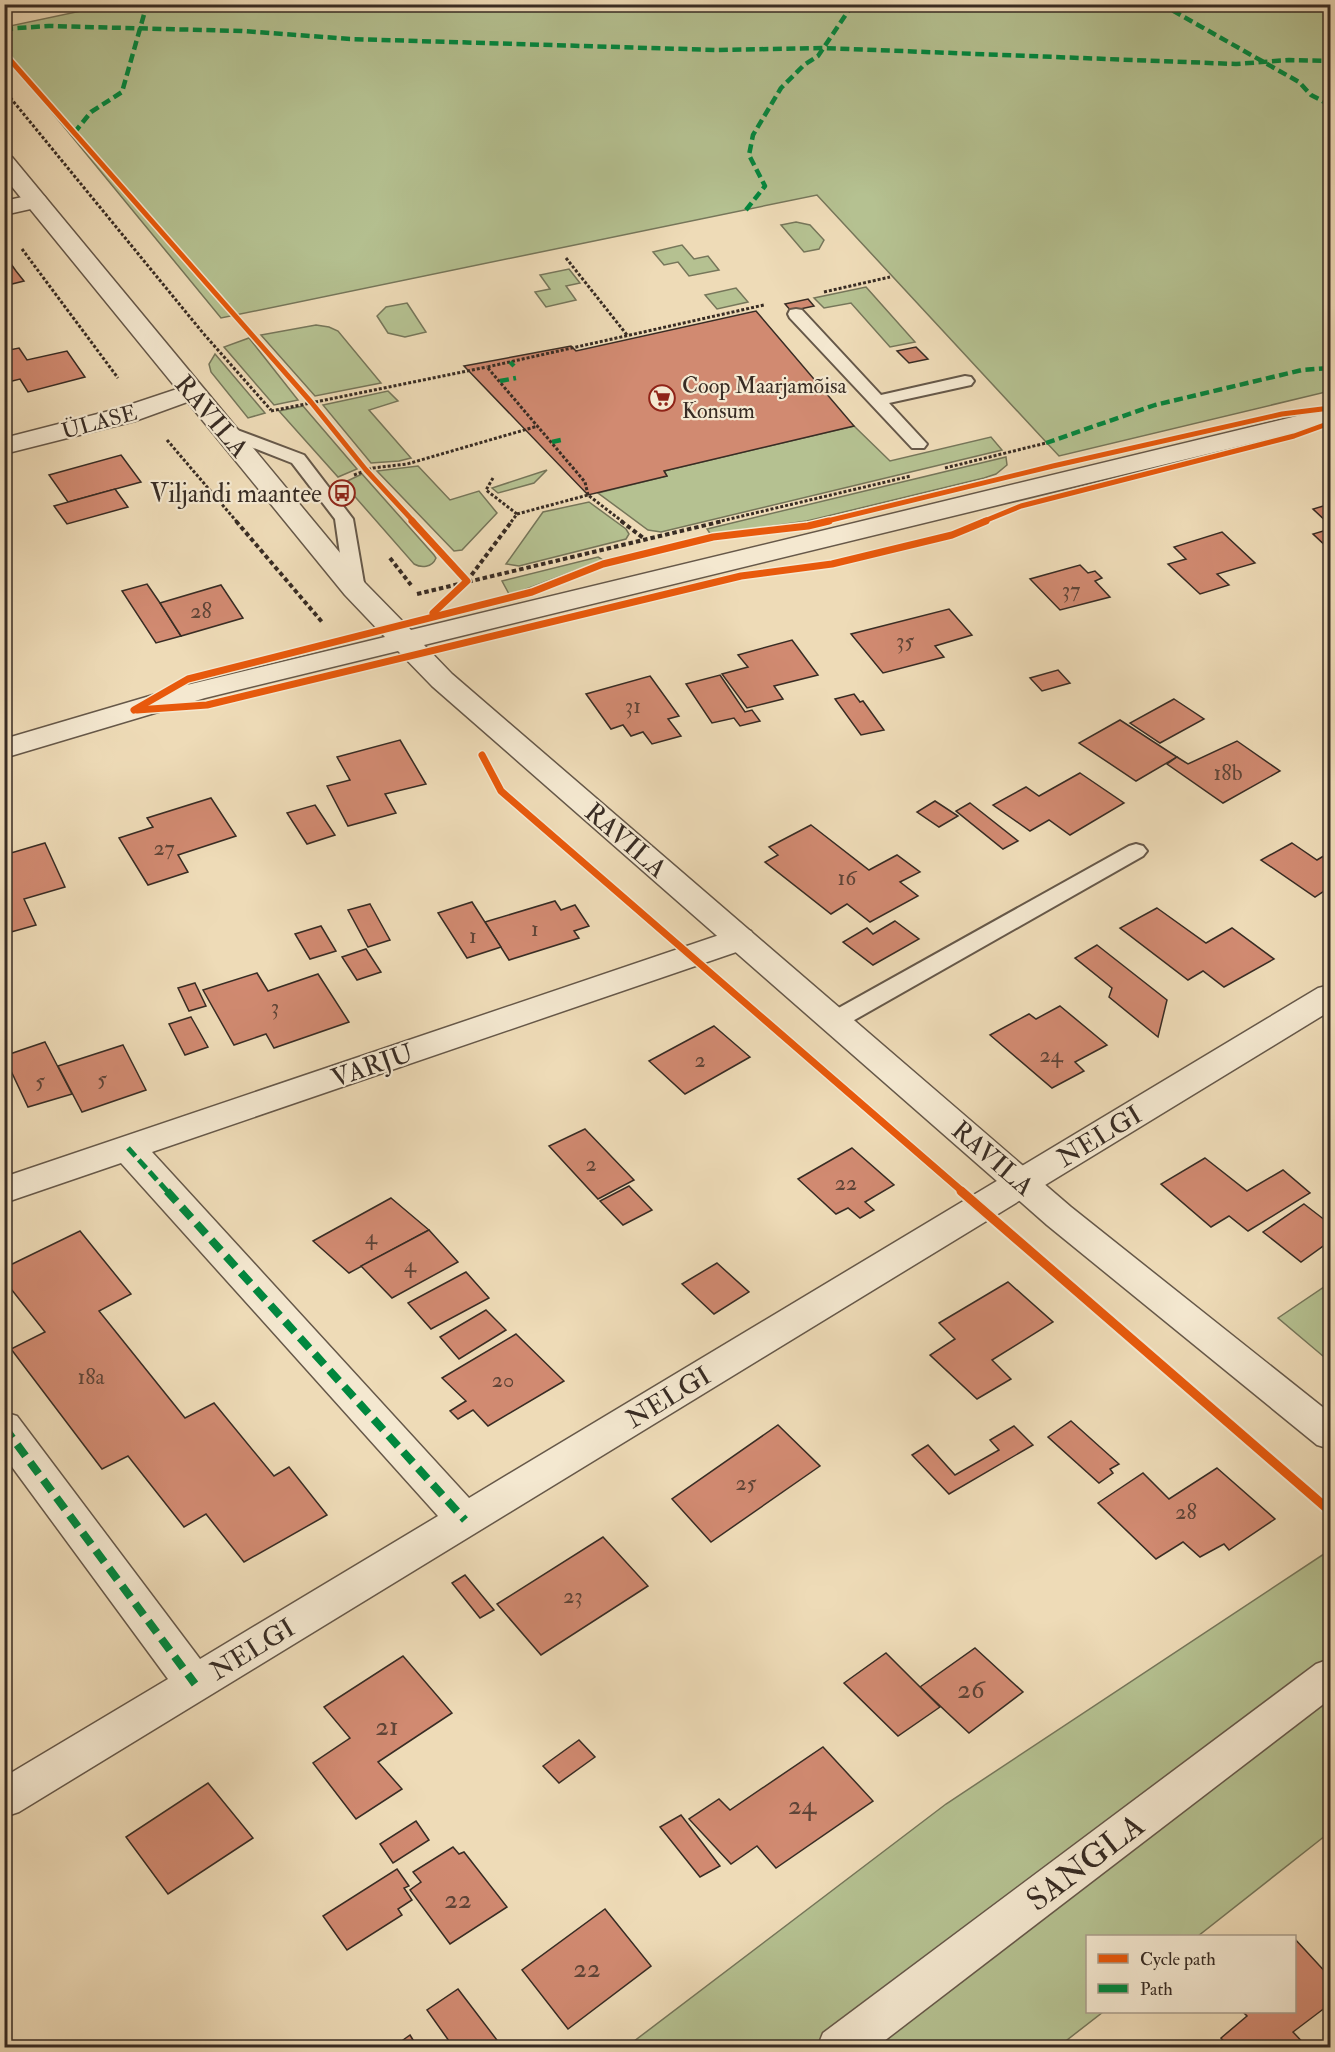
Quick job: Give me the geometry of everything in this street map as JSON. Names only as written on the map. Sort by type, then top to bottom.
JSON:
[{"type":"street","name":"RAVILA","points":[[4,162],[355,589],[442,680],[1068,1223],[1330,1434]]},
{"type":"street","points":[[4,208],[36,201]]},
{"type":"street","name":"ÜLASE","points":[[4,446],[126,415],[192,392]]},
{"type":"street","points":[[4,749],[197,691],[403,639],[580,600],[1330,416]]},
{"type":"street","name":"VARJU","points":[[4,1190],[740,939]]},
{"type":"street","name":"NELGI","points":[[4,1799],[1330,996]]},
{"type":"street","points":[[128,1148],[465,1520]]},
{"type":"street","points":[[4,1427],[195,1684]]},
{"type":"street","name":"SANGLA","points":[[839,2048],[1330,1676]]},
{"type":"lane","points":[[796,314],[918,444]]},
{"type":"lane","points":[[877,401],[965,381]]},
{"type":"lane","points":[[224,430],[298,459],[344,519],[355,589]]},
{"type":"lane","points":[[834,1021],[1136,851]]},
{"type":"path","points":[[4,90],[203,333],[278,419]]},
{"type":"path","points":[[566,258],[627,335]]},
{"type":"path","points":[[818,293],[890,277]]},
{"type":"path","points":[[271,411],[487,367],[773,303]]},
{"type":"path","points":[[487,367],[585,482],[588,495],[646,540]]},
{"type":"path","points":[[304,394],[318,411]]},
{"type":"path","points":[[345,479],[366,470],[406,464],[538,426]]},
{"type":"path","points":[[934,471],[1046,443]]},
{"type":"path","points":[[360,461],[374,478]]},
{"type":"path","points":[[406,596],[922,474]]},
{"type":"path","points":[[493,478],[486,490],[517,514]]},
{"type":"path","points":[[450,597],[467,581],[517,514],[588,495]]},
{"type":"path","points":[[390,557],[423,600]]},
{"type":"path","points":[[459,573],[467,581]]},
{"type":"green space","points":[[114,4],[1330,5],[1330,391],[1059,456],[817,195],[221,318],[5,55],[5,27]]},
{"type":"green space","points":[[796,222],[810,225],[824,240],[819,249],[804,252],[781,225]]},
{"type":"green space","points":[[682,245],[694,259],[708,256],[719,270],[689,276],[678,262],[664,265],[653,252]]},
{"type":"green space","points":[[569,269],[580,283],[566,286],[576,300],[546,307],[535,292],[550,289],[540,275]]},
{"type":"green space","points":[[866,287],[915,342],[890,347],[851,303],[824,308],[814,298]]},
{"type":"green space","points":[[736,288],[748,302],[717,309],[705,295]]},
{"type":"green space","points":[[407,303],[426,332],[405,337],[388,333],[377,316],[386,307]]},
{"type":"green space","points":[[316,325],[338,331],[381,383],[315,396],[261,335]]},
{"type":"green space","points":[[249,338],[298,400],[274,405],[224,347]]},
{"type":"green space","points":[[215,354],[265,413],[248,418],[211,372],[209,364]]},
{"type":"green space","points":[[388,391],[398,401],[369,410],[411,458],[371,463],[323,405]]},
{"type":"green space","points":[[303,406],[357,469],[338,477],[279,411]]},
{"type":"green space","points":[[854,426],[890,461],[991,437],[1002,450],[661,532],[648,530],[598,493],[667,476],[664,471]]},
{"type":"green space","points":[[1006,457],[1007,465],[996,474],[984,478],[807,521],[711,535],[707,529]]},
{"type":"green space","points":[[418,466],[450,500],[479,491],[497,513],[462,550],[454,551],[377,471]]},
{"type":"green space","points":[[547,470],[534,483],[498,493],[492,488]]},
{"type":"green space","points":[[362,474],[434,555],[436,558],[432,564],[420,566],[414,564],[343,483]]},
{"type":"green space","points":[[589,502],[626,529],[629,534],[626,539],[519,566],[506,564],[543,512]]},
{"type":"green space","points":[[598,557],[603,560],[516,593],[509,594],[502,581]]},
{"type":"green space","points":[[1330,1283],[1330,1362],[1278,1318]]},
{"type":"green space","points":[[1330,1550],[1330,1832],[1199,1935],[1086,1935],[1086,2013],[1102,2013],[1058,2047],[625,2048],[946,1804]]},
{"type":"building","points":[[4,254],[16,271],[24,281],[4,286]]},
{"type":"building","points":[[808,299],[814,306],[791,311],[785,304]]},
{"type":"building","name":"Coop Maarjamõisa Konsum","points":[[756,311],[854,426],[664,471],[667,476],[588,495],[464,366],[571,346],[576,351]]},
{"type":"building","points":[[916,347],[928,359],[909,363],[897,351]]},
{"type":"building","points":[[19,348],[27,360],[67,351],[85,377],[28,392],[20,379],[4,383],[4,351]]},
{"type":"building","points":[[121,455],[141,482],[68,502],[49,475]]},
{"type":"building","points":[[115,489],[128,507],[67,524],[54,506]]},
{"type":"building","points":[[1330,504],[1330,525],[1313,509]]},
{"type":"building","points":[[1330,529],[1330,550],[1313,534]]},
{"type":"building","points":[[1222,532],[1255,563],[1217,574],[1229,585],[1200,594],[1168,564],[1186,559],[1174,547]]},
{"type":"building","points":[[1080,565],[1088,573],[1095,571],[1102,578],[1095,581],[1110,597],[1060,610],[1030,579]]},
{"type":"building","points":[[147,584],[181,636],[156,643],[122,591]]},
{"type":"building","points":[[221,585],[243,618],[181,636],[160,603]]},
{"type":"building","points":[[949,609],[972,635],[935,646],[944,657],[883,673],[851,634]]},
{"type":"building","points":[[792,640],[818,675],[774,686],[783,699],[747,708],[722,674],[748,667],[738,655]]},
{"type":"building","points":[[1058,670],[1070,683],[1042,691],[1030,678]]},
{"type":"building","points":[[720,675],[745,712],[752,710],[760,721],[740,726],[734,718],[712,723],[686,684]]},
{"type":"building","points":[[650,676],[679,716],[668,719],[681,736],[652,744],[643,732],[631,736],[623,725],[611,729],[586,694]]},
{"type":"building","points":[[854,694],[860,702],[863,701],[884,730],[861,735],[835,699]]},
{"type":"building","points":[[1174,699],[1204,719],[1160,743],[1130,723]]},
{"type":"building","points":[[1120,720],[1177,757],[1136,781],[1079,743]]},
{"type":"building","points":[[400,740],[426,784],[385,794],[396,813],[348,826],[327,786],[350,780],[337,757]]},
{"type":"building","points":[[1237,741],[1280,771],[1223,803],[1167,764],[1177,757],[1188,764]]},
{"type":"building","points":[[1080,773],[1124,803],[1070,835],[1049,820],[1030,831],[993,805],[1026,787],[1039,796]]},
{"type":"building","points":[[211,798],[236,836],[178,855],[188,872],[148,885],[119,838],[153,827],[147,818]]},
{"type":"building","points":[[935,801],[958,816],[939,827],[917,812]]},
{"type":"building","points":[[970,803],[1018,841],[1003,849],[956,811]]},
{"type":"building","points":[[315,805],[335,835],[307,844],[287,813]]},
{"type":"building","points":[[811,825],[869,870],[897,855],[920,872],[900,882],[918,896],[870,922],[847,904],[831,914],[765,862],[778,855],[769,847]]},
{"type":"building","points":[[45,843],[65,887],[24,899],[36,925],[4,934],[4,855]]},
{"type":"building","points":[[1292,843],[1317,860],[1330,852],[1330,887],[1315,897],[1261,860]]},
{"type":"building","points":[[555,901],[561,910],[575,905],[589,926],[574,931],[579,938],[509,960],[485,922]]},
{"type":"building","points":[[472,902],[501,947],[467,958],[438,913]]},
{"type":"building","points":[[370,904],[390,940],[368,947],[348,910]]},
{"type":"building","points":[[1157,908],[1206,943],[1232,928],[1274,959],[1224,987],[1203,971],[1188,980],[1120,928]]},
{"type":"building","points":[[895,921],[919,939],[873,965],[843,942],[867,928],[873,934]]},
{"type":"building","points":[[321,926],[336,951],[310,959],[295,934]]},
{"type":"building","points":[[1097,945],[1167,1000],[1158,1037],[1109,997],[1112,988],[1075,958]]},
{"type":"building","points":[[366,949],[381,972],[357,980],[342,957]]},
{"type":"building","points":[[257,973],[268,991],[318,974],[349,1022],[274,1048],[266,1034],[234,1045],[203,990]]},
{"type":"building","points":[[195,983],[206,1006],[189,1011],[178,988]]},
{"type":"building","points":[[1060,1006],[1107,1045],[1075,1062],[1084,1071],[1052,1088],[990,1035],[1029,1014],[1036,1019]]},
{"type":"building","points":[[191,1017],[208,1047],[185,1055],[169,1024]]},
{"type":"building","points":[[714,1026],[750,1057],[685,1094],[649,1061]]},
{"type":"building","points":[[45,1042],[72,1094],[28,1107],[4,1056]]},
{"type":"building","points":[[123,1045],[146,1090],[82,1112],[58,1066]]},
{"type":"building","points":[[585,1129],[634,1180],[598,1199],[549,1146]]},
{"type":"building","points":[[852,1148],[894,1185],[865,1202],[874,1210],[860,1218],[848,1208],[836,1214],[798,1179]]},
{"type":"building","points":[[1205,1158],[1247,1191],[1283,1170],[1310,1193],[1248,1231],[1229,1216],[1211,1227],[1161,1184]]},
{"type":"building","points":[[629,1186],[652,1210],[623,1225],[600,1201]]},
{"type":"building","points":[[391,1198],[429,1230],[349,1273],[313,1241]]},
{"type":"building","points":[[1304,1204],[1330,1224],[1330,1241],[1301,1262],[1263,1232]]},
{"type":"building","points":[[429,1230],[458,1262],[392,1298],[361,1266]]},
{"type":"building","points":[[80,1231],[131,1294],[99,1311],[185,1418],[214,1403],[274,1476],[289,1467],[327,1515],[244,1562],[206,1514],[184,1527],[128,1456],[102,1469],[11,1349],[45,1332],[4,1280],[4,1268]]},
{"type":"building","points":[[717,1263],[749,1292],[714,1314],[682,1284]]},
{"type":"building","points":[[466,1272],[489,1298],[431,1329],[408,1303]]},
{"type":"building","points":[[1008,1282],[1053,1322],[992,1360],[1011,1379],[977,1399],[930,1355],[955,1339],[939,1323]]},
{"type":"building","points":[[486,1310],[506,1330],[459,1359],[440,1337]]},
{"type":"building","points":[[516,1334],[564,1381],[488,1426],[473,1410],[458,1419],[450,1411],[466,1401],[442,1378]]},
{"type":"building","points":[[1071,1421],[1119,1464],[1110,1469],[1113,1473],[1099,1483],[1048,1437]]},
{"type":"building","points":[[778,1425],[820,1466],[711,1542],[672,1499]]},
{"type":"building","points":[[1014,1426],[1033,1445],[949,1494],[912,1455],[928,1445],[955,1475],[999,1450],[990,1440]]},
{"type":"building","points":[[1217,1468],[1275,1519],[1229,1550],[1224,1544],[1200,1557],[1183,1542],[1156,1559],[1098,1503],[1143,1473],[1169,1499]]},
{"type":"building","points":[[603,1537],[648,1586],[541,1655],[497,1604]]},
{"type":"building","points":[[465,1575],[494,1610],[480,1618],[452,1583]]},
{"type":"building","points":[[975,1648],[1023,1692],[969,1733],[920,1687]]},
{"type":"building","points":[[886,1653],[940,1707],[898,1736],[844,1683]]},
{"type":"building","points":[[403,1656],[452,1713],[378,1762],[402,1789],[356,1819],[313,1763],[350,1738],[324,1707]]},
{"type":"building","points":[[579,1740],[595,1757],[559,1783],[543,1766]]},
{"type":"building","points":[[823,1747],[873,1801],[776,1868],[757,1846],[731,1864],[689,1819],[719,1799],[730,1810]]},
{"type":"building","points":[[208,1783],[253,1838],[168,1894],[126,1837]]},
{"type":"building","points":[[681,1815],[720,1866],[700,1877],[660,1827]]},
{"type":"building","points":[[416,1821],[429,1840],[393,1863],[380,1844]]},
{"type":"building","points":[[453,1847],[459,1854],[464,1852],[507,1907],[450,1944],[410,1890],[421,1882],[413,1872]]},
{"type":"building","points":[[397,1869],[409,1886],[404,1888],[412,1900],[398,1909],[402,1915],[347,1950],[323,1916]]},
{"type":"building","points":[[605,1909],[651,1966],[568,2029],[522,1970]]},
{"type":"building","points":[[1296,1940],[1330,1977],[1330,2004],[1293,2032],[1308,2048],[1229,2048],[1221,2038],[1247,2016],[1244,2013],[1296,2013]]},
{"type":"building","points":[[458,1989],[503,2048],[454,2048],[427,2010]]},
{"type":"building","points":[[410,2035],[418,2048],[392,2048]]},
{"type":"marked path","points":[[74,133],[91,112],[122,92],[147,4]]},
{"type":"marked path","points":[[746,210],[765,186],[749,155],[753,135],[781,88],[804,65],[818,56],[853,4]]},
{"type":"marked path","points":[[1161,4],[1299,82],[1311,95],[1330,105]]},
{"type":"marked path","points":[[4,29],[49,26],[242,31],[350,39],[717,50],[823,48],[1236,64],[1289,60],[1330,61]]},
{"type":"marked path","points":[[510,362],[514,366]]},
{"type":"marked path","points":[[1046,443],[1155,405],[1302,370],[1330,368]]},
{"type":"marked path","points":[[500,381],[516,378]]},
{"type":"marked path","points":[[552,442],[561,440]]},
{"type":"marked path","points":[[128,1148],[465,1520]]},
{"type":"marked path","points":[[4,1427],[195,1684]]},
{"type":"cycle path","points":[[4,53],[311,402],[366,470],[467,581],[433,613]]},
{"type":"cycle path","points":[[134,710],[188,679],[532,592],[603,564],[713,537],[808,526],[1053,466],[1282,414],[1330,408]]},
{"type":"cycle path","points":[[137,710],[207,705],[741,576],[832,564],[952,535],[1021,506],[1294,436],[1330,423]]},
{"type":"cycle path","points":[[482,755],[501,791],[1330,1511]]},
{"type":"place","name":"Coop Maarjamõisa Konsum","points":[[662,398]]},
{"type":"place","name":"Viljandi maantee","points":[[342,493]]}]
